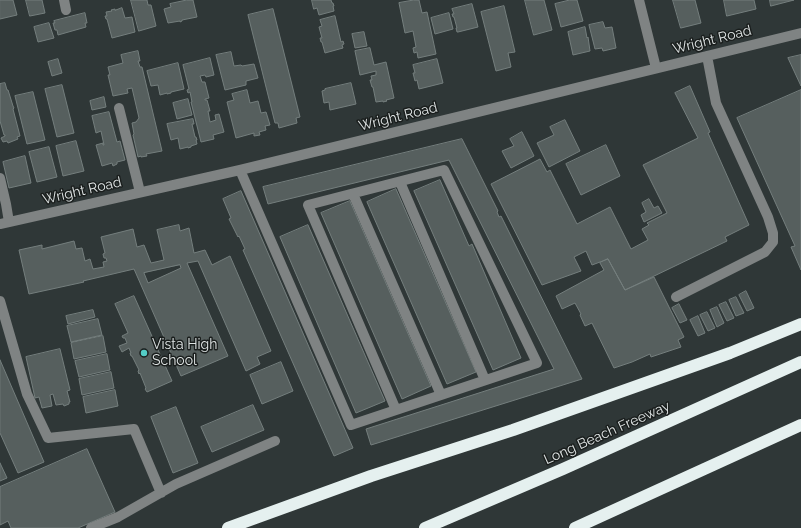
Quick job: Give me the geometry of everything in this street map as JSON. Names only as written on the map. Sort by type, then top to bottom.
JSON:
[{"type":"highway","points":[[228,528],[372,476],[513,430],[730,353],[801,324]]},
{"type":"highway","name":"Long Beach Freeway","points":[[425,528],[563,469],[801,362]]},
{"type":"highway","points":[[575,528],[801,425]]},
{"type":"street","points":[[639,0],[656,68]]},
{"type":"street","name":"Wright Road","points":[[4,223],[240,170],[801,33]]},
{"type":"street","points":[[676,297],[765,252],[773,242],[773,233],[768,217],[716,103],[707,56]]},
{"type":"street","points":[[119,108],[140,192]]},
{"type":"street","points":[[240,170],[351,425],[396,410],[441,395],[485,380],[537,363],[444,170],[308,205],[396,410]]},
{"type":"street","points":[[0,178],[6,204],[4,223]]},
{"type":"street","points":[[400,182],[485,380]]},
{"type":"street","points":[[353,194],[441,395]]},
{"type":"street","points":[[0,301],[27,394],[48,438],[134,429],[161,492]]},
{"type":"street","points":[[91,528],[118,517],[176,484],[275,441]]},
{"type":"building","points":[[0,0],[13,0],[17,15],[0,19]]},
{"type":"building","points":[[26,0],[42,0],[45,13],[30,16]]},
{"type":"building","points":[[131,0],[147,0],[148,5],[151,5],[156,26],[139,31]]},
{"type":"building","points":[[193,0],[197,17],[182,20],[180,22],[168,23],[164,9],[171,7],[170,4]]},
{"type":"building","points":[[312,0],[331,0],[334,6],[334,11],[319,15],[317,8],[314,9]]},
{"type":"building","points":[[419,0],[422,13],[427,12],[436,54],[418,58],[417,52],[414,53],[413,48],[416,47],[413,31],[405,33],[399,3]]},
{"type":"building","points":[[525,0],[544,0],[552,30],[534,35]]},
{"type":"building","points":[[570,0],[577,0],[583,21],[561,27],[555,4]]},
{"type":"building","points":[[673,0],[695,0],[701,23],[681,28]]},
{"type":"building","points":[[724,0],[754,0],[756,9],[727,16]]},
{"type":"building","points":[[770,0],[794,0],[771,6]]},
{"type":"building","points":[[472,4],[478,27],[457,32],[452,9]]},
{"type":"building","points":[[504,6],[515,52],[508,53],[511,67],[496,71],[481,12]]},
{"type":"building","points":[[122,8],[125,18],[132,17],[135,32],[112,38],[105,16],[107,16],[106,12]]},
{"type":"building","points":[[273,9],[300,117],[296,118],[297,123],[279,128],[278,123],[275,123],[248,15]]},
{"type":"building","points":[[85,13],[87,23],[85,23],[86,27],[58,35],[53,23],[55,23],[54,21]]},
{"type":"building","points":[[449,13],[453,29],[435,34],[431,18]]},
{"type":"building","points":[[335,16],[341,42],[343,41],[344,44],[342,45],[343,48],[325,53],[320,38],[322,38],[319,27],[322,26],[320,20]]},
{"type":"building","points":[[603,22],[605,28],[612,27],[616,48],[603,51],[602,48],[595,49],[589,25]]},
{"type":"building","points":[[49,23],[54,38],[38,42],[34,27]]},
{"type":"building","points":[[585,27],[590,51],[573,55],[568,32]]},
{"type":"building","points":[[364,32],[367,46],[355,48],[352,34]]},
{"type":"building","points":[[370,48],[374,65],[386,62],[394,98],[386,100],[387,101],[376,102],[370,80],[372,80],[371,76],[376,75],[376,71],[360,75],[355,51]]},
{"type":"building","points":[[138,51],[140,61],[138,61],[140,67],[142,67],[162,151],[146,154],[147,156],[141,157],[138,157],[133,135],[132,123],[136,122],[139,118],[132,88],[127,89],[128,93],[113,96],[108,75],[110,75],[108,67],[123,63],[121,55]]},
{"type":"building","points":[[231,52],[234,66],[254,64],[258,78],[246,81],[246,85],[225,90],[216,55]]},
{"type":"building","points":[[801,55],[801,86],[788,58]]},
{"type":"building","points":[[210,58],[214,75],[206,77],[205,75],[200,76],[202,82],[205,82],[209,98],[205,100],[207,100],[210,111],[208,111],[210,122],[216,120],[215,115],[219,114],[224,132],[213,135],[214,139],[201,142],[190,92],[188,93],[187,90],[189,89],[183,65]]},
{"type":"building","points":[[58,59],[62,73],[52,76],[48,62]]},
{"type":"building","points":[[437,59],[443,83],[419,89],[417,80],[415,81],[413,73],[415,73],[413,65]]},
{"type":"building","points":[[178,63],[184,89],[160,95],[158,85],[151,86],[147,71]]},
{"type":"building","points":[[5,83],[14,108],[20,136],[17,137],[18,139],[8,143],[7,141],[3,142],[1,138],[5,135],[0,121],[0,84]]},
{"type":"building","points":[[351,83],[356,104],[330,110],[329,102],[324,103],[322,91]]},
{"type":"building","points":[[62,85],[74,133],[57,137],[45,89]]},
{"type":"building","points":[[690,86],[710,132],[708,133],[749,225],[725,237],[727,241],[625,290],[608,259],[592,265],[586,251],[574,257],[581,271],[542,285],[491,184],[540,159],[547,172],[550,170],[577,224],[610,207],[631,249],[648,240],[642,229],[649,225],[647,223],[667,213],[643,165],[698,138],[675,93]]},
{"type":"building","points":[[247,90],[250,103],[258,101],[261,113],[266,112],[270,125],[265,126],[266,130],[259,132],[260,135],[254,136],[254,133],[236,138],[227,102],[234,100],[232,94]]},
{"type":"building","points":[[801,90],[801,270],[791,247],[795,246],[737,118]]},
{"type":"building","points":[[33,92],[45,140],[27,144],[15,96]]},
{"type":"building","points":[[104,97],[106,107],[92,110],[90,101]]},
{"type":"building","points":[[188,99],[192,115],[177,119],[173,103]]},
{"type":"building","points":[[109,112],[117,142],[120,141],[125,160],[117,162],[117,164],[113,166],[112,163],[102,166],[96,145],[103,143],[104,145],[101,131],[96,133],[92,116]]},
{"type":"building","points":[[193,119],[194,124],[192,124],[197,144],[188,148],[180,149],[178,138],[171,140],[167,124]]},
{"type":"building","points":[[565,120],[580,151],[549,167],[537,143],[554,135],[550,127]]},
{"type":"building","points":[[522,132],[534,156],[511,168],[502,151],[514,146],[510,139]]},
{"type":"building","points":[[462,139],[498,211],[499,217],[501,216],[582,379],[371,445],[366,429],[554,369],[449,160],[268,204],[263,187]]},
{"type":"building","points":[[76,141],[84,171],[63,176],[56,146]]},
{"type":"building","points":[[606,145],[620,176],[581,195],[566,164]]},
{"type":"building","points":[[49,147],[57,177],[37,182],[29,152]]},
{"type":"building","points":[[25,156],[31,183],[9,188],[3,162]]},
{"type":"building","points":[[440,180],[469,246],[472,244],[521,358],[493,370],[414,191]]},
{"type":"building","points":[[396,189],[476,372],[447,384],[367,202]]},
{"type":"building","points":[[241,191],[353,448],[334,456],[243,250],[245,249],[229,219],[231,218],[223,199]]},
{"type":"building","points":[[649,199],[654,208],[658,206],[662,213],[644,222],[641,215],[646,212],[642,203]]},
{"type":"building","points":[[350,201],[431,386],[402,399],[321,213]]},
{"type":"building","points":[[179,225],[180,231],[189,228],[194,253],[205,250],[212,265],[230,256],[271,351],[257,357],[260,364],[246,371],[198,261],[187,263],[228,356],[181,376],[134,269],[29,294],[19,250],[42,245],[42,249],[74,241],[76,249],[82,248],[85,261],[90,259],[93,269],[104,267],[103,262],[107,261],[103,254],[105,253],[101,237],[133,229],[137,247],[144,245],[151,263],[164,260],[157,230]],"holes":[[[180,265],[181,268],[148,283],[144,273]]]},
{"type":"building","points":[[308,225],[385,401],[356,413],[280,237]]},
{"type":"building","points":[[608,259],[625,290],[654,277],[684,337],[678,340],[681,347],[651,357],[650,354],[614,368],[592,323],[585,326],[575,303],[562,309],[556,296],[604,270],[600,263]]},
{"type":"building","points":[[746,291],[754,308],[747,311],[739,295]]},
{"type":"building","points":[[134,296],[172,381],[147,392],[129,348],[122,352],[119,346],[127,343],[125,338],[122,336],[128,333],[115,304]]},
{"type":"building","points":[[736,297],[744,313],[736,316],[729,300]]},
{"type":"building","points":[[726,302],[734,318],[727,321],[719,305]]},
{"type":"building","points":[[679,304],[687,320],[680,323],[672,308]]},
{"type":"building","points":[[717,307],[724,323],[717,327],[710,310]]},
{"type":"building","points":[[93,310],[95,317],[68,324],[66,316]]},
{"type":"building","points":[[707,312],[715,328],[708,331],[700,315]]},
{"type":"building","points":[[698,316],[705,333],[698,336],[690,320]]},
{"type":"building","points":[[98,319],[102,335],[71,342],[67,326]]},
{"type":"building","points":[[103,336],[106,352],[74,359],[71,343]]},
{"type":"building","points":[[60,349],[70,390],[67,391],[70,402],[64,406],[63,404],[56,405],[53,394],[50,395],[52,406],[42,408],[39,397],[35,398],[26,357]]},
{"type":"building","points":[[107,354],[110,370],[79,377],[75,361]]},
{"type":"building","points":[[0,360],[44,462],[18,473],[0,433]]},
{"type":"building","points":[[281,362],[293,391],[262,404],[250,375]]},
{"type":"building","points":[[111,372],[114,388],[82,395],[79,379]]},
{"type":"building","points":[[115,390],[118,406],[86,413],[83,397]]},
{"type":"building","points":[[253,405],[264,430],[212,452],[201,427]]},
{"type":"building","points":[[176,407],[198,463],[173,473],[151,417]]},
{"type":"building","points":[[87,449],[115,512],[78,528],[11,528],[8,521],[0,525],[0,487]]},
{"type":"building","points":[[0,463],[7,478],[0,481]]},
{"type":"place","name":"Vista High School","points":[[144,353]]}]
